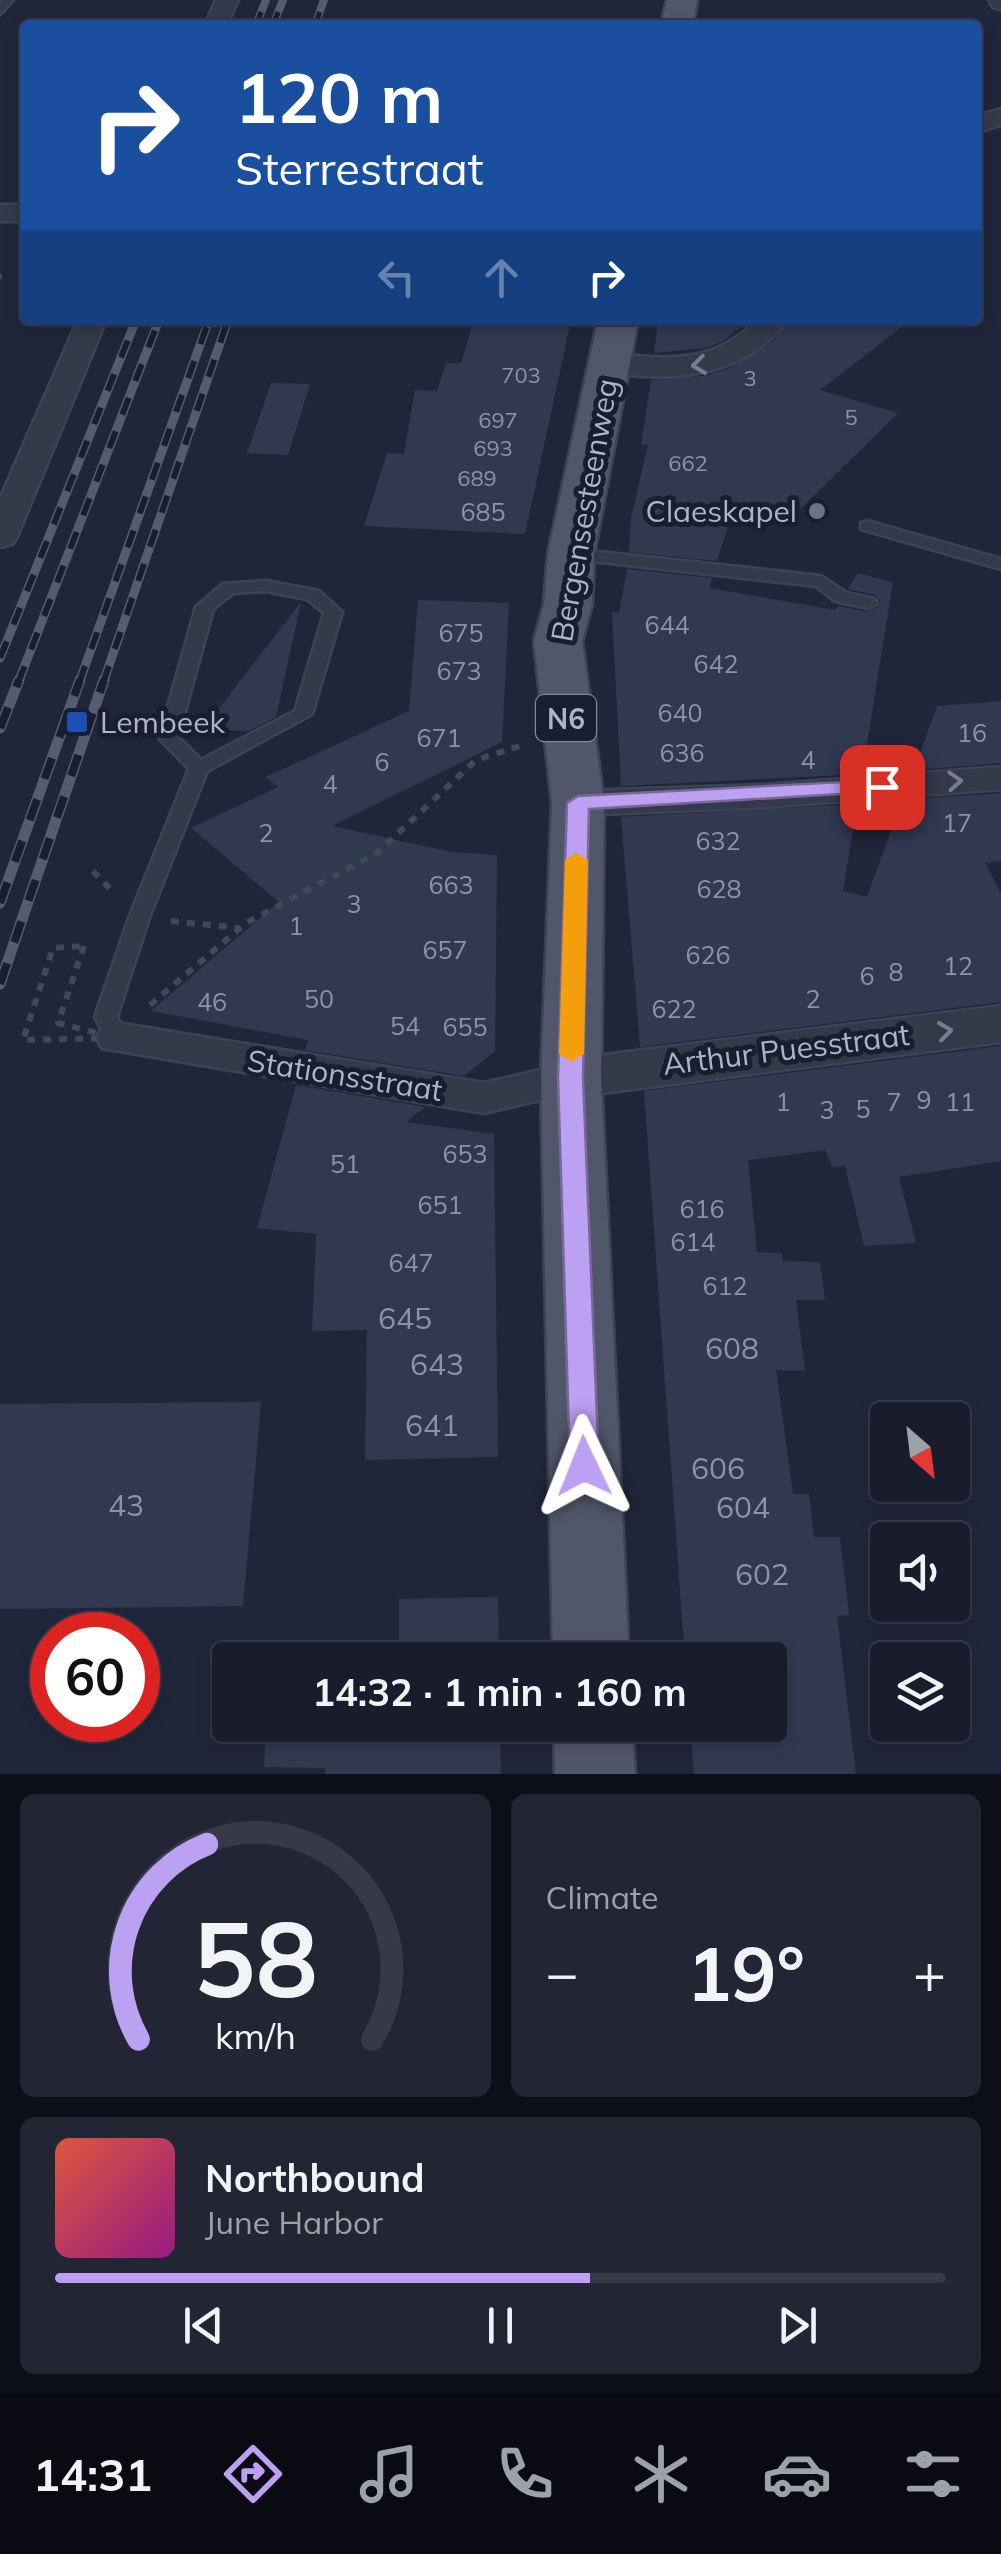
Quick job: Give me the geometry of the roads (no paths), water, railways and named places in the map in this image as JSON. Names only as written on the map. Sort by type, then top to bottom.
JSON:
[{"type":"main road","name":"Bergensesteenweg","points":[[590,1642],[571,1078],[578,803],[558,641],[568,604],[571,554],[613,342]]},
{"type":"main road","points":[[594,1742],[595,1774]]},
{"type":"street","points":[[0,536],[90,325]]},
{"type":"street","points":[[613,342],[686,367],[717,363],[758,338],[769,325]]},
{"type":"street","points":[[578,803],[764,796],[1001,778]]},
{"type":"street","name":"Arthur Puesstraat","points":[[571,1078],[1001,1024]]},
{"type":"street","name":"Stationsstraat","points":[[130,1025],[484,1098],[571,1078]]},
{"type":"lane","points":[[0,11],[7,0]]},
{"type":"lane","points":[[867,526],[1001,564]]},
{"type":"lane","points":[[571,554],[821,580],[841,597],[868,603]]},
{"type":"lane","points":[[130,1025],[106,1017],[139,918],[199,768],[304,714],[334,612],[313,595],[266,586],[229,588],[204,607],[168,738],[199,768]]},
{"type":"railway","points":[[258,20],[266,0]]},
{"type":"railway","points":[[275,20],[283,0]]},
{"type":"railway","points":[[317,20],[324,0]]},
{"type":"railway","points":[[0,658],[134,325]]},
{"type":"railway","points":[[18,683],[157,325]]},
{"type":"railway","points":[[79,683],[207,325]]},
{"type":"railway","points":[[103,683],[226,325]]},
{"type":"railway","points":[[0,728],[19,680]]},
{"type":"railway","points":[[0,903],[80,680]]},
{"type":"railway","points":[[0,984],[104,680]]},
{"type":"place","name":"Claeskapel","points":[[817,511]]},
{"type":"place","name":"Lembeek","points":[[77,722]]}]
